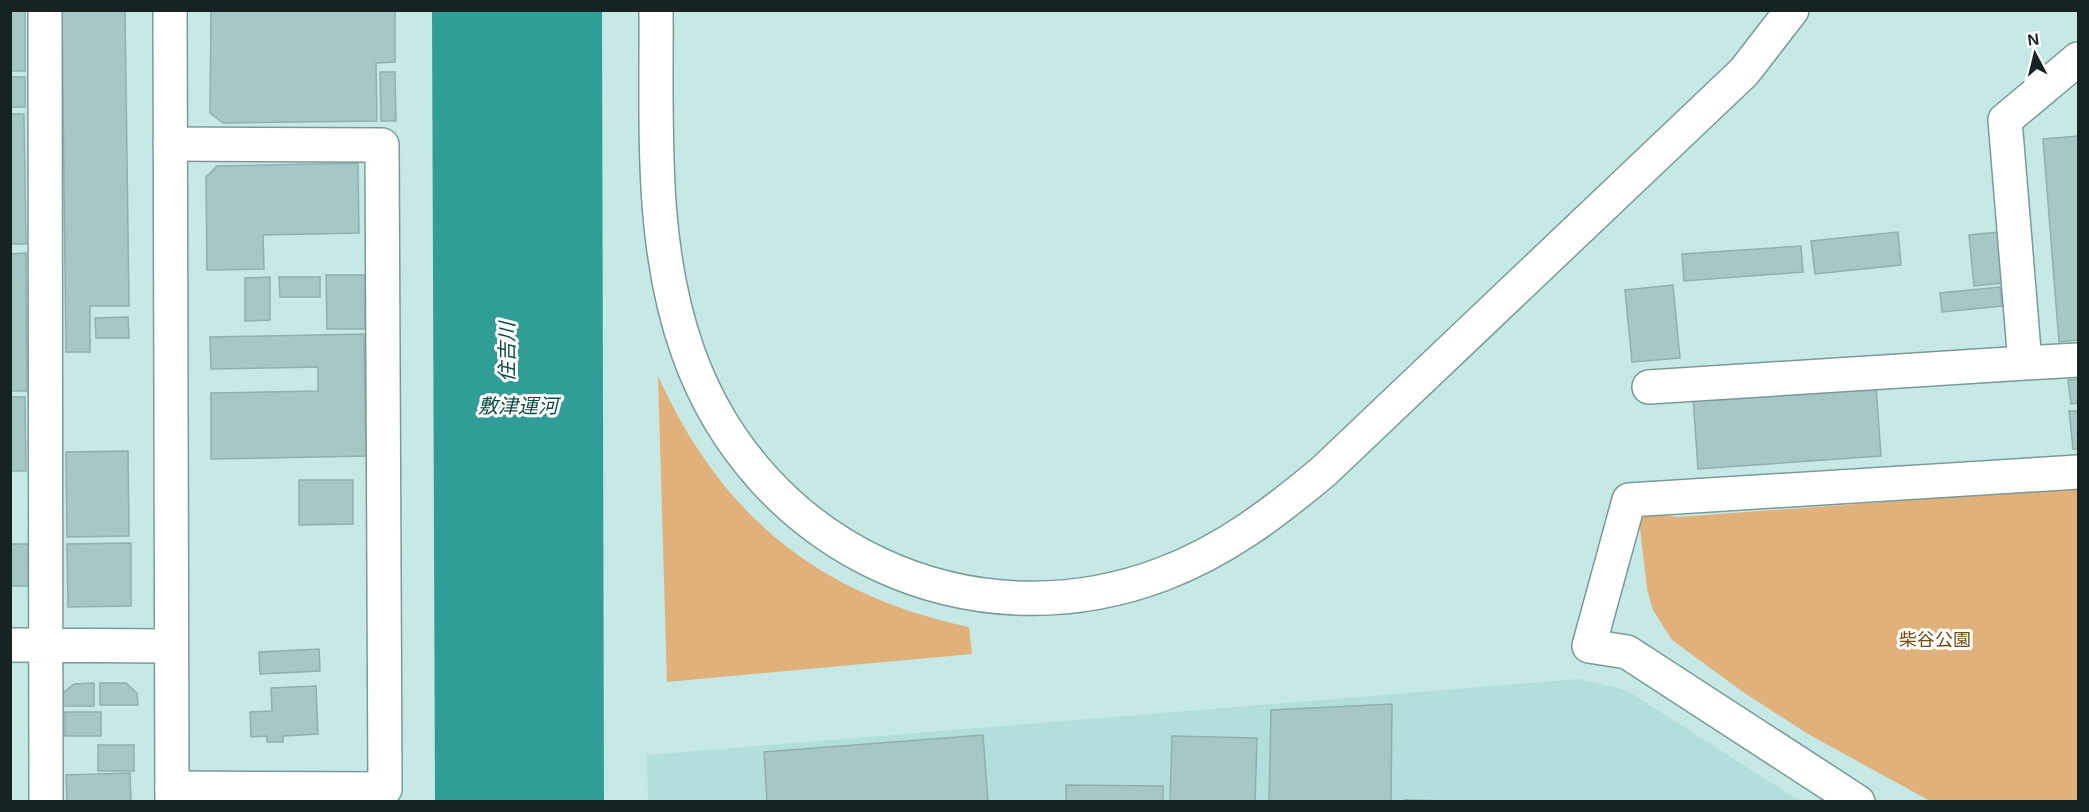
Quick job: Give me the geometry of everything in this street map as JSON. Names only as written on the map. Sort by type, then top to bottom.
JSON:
[{"type":"street","points":[[45,10],[46,801]]},
{"type":"street","points":[[170,10],[170,144],[171,646],[172,795],[385,789],[382,145],[170,144]]},
{"type":"street","points":[[656,10],[659,206],[669,282],[681,333],[703,391],[738,449],[769,487],[825,535],[878,565],[950,590],[1023,599],[1072,596],[1139,582],[1208,554],[1257,525],[1324,471],[1744,72],[1792,10]]},
{"type":"street","points":[[2025,363],[2005,120],[2079,59]]},
{"type":"street","points":[[1649,387],[2079,360]]},
{"type":"street","points":[[1858,801],[1627,652],[1589,646],[1629,500],[2079,472]]},
{"type":"street","points":[[10,645],[171,646]]},
{"type":"shaded area","points":[[1579,679],[1626,690],[1800,801],[648,802],[647,755]]},
{"type":"green space","points":[[658,376],[683,426],[712,470],[745,509],[781,542],[821,570],[866,594],[915,613],[969,627],[972,654],[667,682]]},
{"type":"green space","name":"柴谷公園","points":[[2078,488],[2078,801],[1930,801],[1808,734],[1743,692],[1672,640],[1653,610],[1647,589],[1638,510],[1677,517]]},
{"type":"water","name":"敷津運河","points":[[432,11],[602,11],[604,801],[435,801]]},
{"type":"building","points":[[10,10],[25,10],[25,71],[10,71]]},
{"type":"building","points":[[62,10],[125,10],[129,306],[90,306],[90,352],[66,352]]},
{"type":"building","points":[[211,10],[395,10],[395,62],[376,63],[377,121],[223,123],[210,113]]},
{"type":"building","points":[[380,72],[395,72],[396,121],[381,121]]},
{"type":"building","points":[[10,77],[25,77],[25,107],[10,107]]},
{"type":"building","points":[[10,114],[24,114],[26,244],[10,244]]},
{"type":"building","points":[[2078,136],[2078,340],[2059,342],[2043,139]]},
{"type":"building","points":[[358,163],[359,233],[263,235],[264,269],[207,270],[206,177],[217,166]]},
{"type":"building","points":[[1898,232],[1901,265],[1815,274],[1811,241]]},
{"type":"building","points":[[1998,232],[2004,283],[1974,286],[1969,235]]},
{"type":"building","points":[[1801,246],[1803,272],[1684,281],[1682,254]]},
{"type":"building","points":[[26,253],[27,391],[10,391],[10,254]]},
{"type":"building","points":[[326,275],[365,275],[365,329],[327,329]]},
{"type":"building","points":[[270,277],[270,320],[245,321],[245,278]]},
{"type":"building","points":[[279,277],[320,277],[320,297],[280,297]]},
{"type":"building","points":[[1673,285],[1680,358],[1632,362],[1625,290]]},
{"type":"building","points":[[2000,287],[2002,306],[1942,312],[1940,293]]},
{"type":"building","points":[[128,317],[129,338],[96,338],[95,318]]},
{"type":"building","points":[[364,334],[366,456],[211,459],[211,393],[318,391],[318,367],[211,369],[210,337]]},
{"type":"building","points":[[2078,379],[2078,403],[2071,404],[2068,380]]},
{"type":"building","points":[[1876,385],[1881,456],[1698,469],[1693,398]]},
{"type":"building","points":[[10,397],[25,397],[26,471],[10,471]]},
{"type":"building","points":[[2069,411],[2078,411],[2078,449],[2073,449]]},
{"type":"building","points":[[128,451],[129,536],[67,537],[66,452]]},
{"type":"building","points":[[299,480],[353,480],[353,524],[299,525]]},
{"type":"building","points":[[131,543],[131,606],[68,607],[67,544]]},
{"type":"building","points":[[10,544],[28,544],[28,586],[10,586]]},
{"type":"building","points":[[319,649],[320,671],[260,674],[259,652]]},
{"type":"building","points":[[94,683],[94,706],[63,706],[63,693],[74,684]]},
{"type":"building","points":[[100,683],[126,683],[137,693],[138,705],[100,705]]},
{"type":"building","points":[[316,686],[318,734],[283,736],[283,742],[267,742],[267,736],[251,737],[250,712],[272,711],[271,688]]},
{"type":"building","points":[[1392,704],[1391,802],[1269,802],[1271,710]]},
{"type":"building","points":[[65,712],[101,712],[101,736],[65,736]]},
{"type":"building","points":[[983,735],[988,802],[767,801],[764,752]]},
{"type":"building","points":[[1172,736],[1257,738],[1255,802],[1170,802]]},
{"type":"building","points":[[98,745],[134,745],[134,771],[98,771]]},
{"type":"building","points":[[130,773],[131,802],[67,802],[66,775]]},
{"type":"building","points":[[1066,785],[1163,786],[1163,802],[1066,802]]},
{"type":"building","points":[[1405,800],[1502,802],[1405,802]]},
{"type":"water label","name":"住吉川","points":[[507,352]]}]
